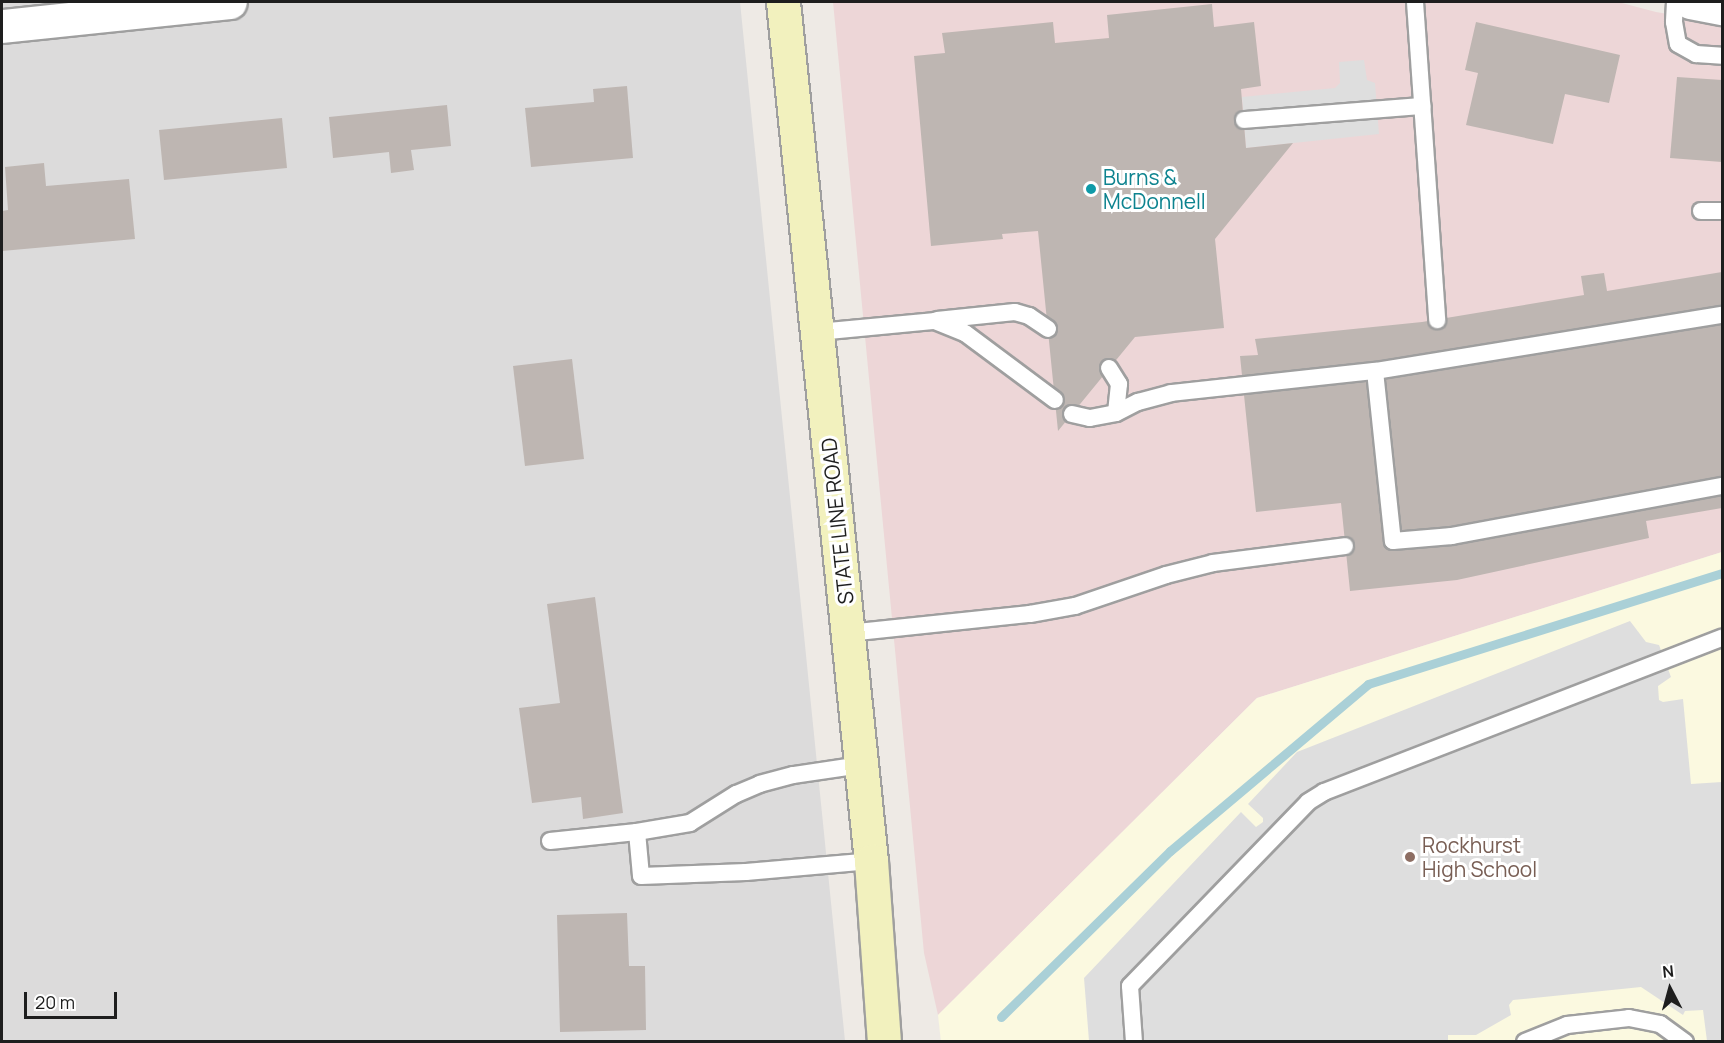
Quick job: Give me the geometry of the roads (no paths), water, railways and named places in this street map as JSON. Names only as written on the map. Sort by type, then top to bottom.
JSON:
[{"type":"main road","name":"STATE LINE ROAD","points":[[783,2],[871,861],[884,1041]]},
{"type":"street","points":[[2,26],[230,2]]},
{"type":"street","points":[[1690,2],[1722,8]]},
{"type":"lane","points":[[1415,2],[1437,320]]},
{"type":"lane","points":[[1674,2],[1674,22],[1678,44],[1696,54],[1722,56]]},
{"type":"lane","points":[[1244,120],[1422,106]]},
{"type":"lane","points":[[1701,212],[1722,211]]},
{"type":"lane","points":[[818,332],[1015,312],[1029,316],[1048,329]]},
{"type":"lane","points":[[1072,414],[1090,418],[1116,413],[1138,402],[1171,393],[1375,371],[1722,315]]},
{"type":"lane","points":[[935,321],[965,333],[1055,400]]},
{"type":"lane","points":[[1109,368],[1119,384],[1116,413]]},
{"type":"lane","points":[[1375,371],[1393,541],[1452,536],[1722,486]]},
{"type":"lane","points":[[848,633],[1030,614],[1075,606],[1166,575],[1213,563],[1345,546]]},
{"type":"lane","points":[[1134,1041],[1130,986],[1308,802],[1324,792],[1722,638]]},
{"type":"lane","points":[[550,841],[637,832],[690,823],[736,794],[760,784],[793,775],[861,765]]},
{"type":"lane","points":[[637,832],[641,876],[746,872],[871,861]]},
{"type":"lane","points":[[1524,1041],[1567,1025],[1629,1018],[1660,1024],[1685,1041]]},
{"type":"waterway","points":[[1001,1017],[1170,851],[1368,684],[1722,573]]},
{"type":"place","name":"Burns & McDonnell","points":[[1091,189]]},
{"type":"place","name":"Rockhurst High School","points":[[1410,857]]}]
